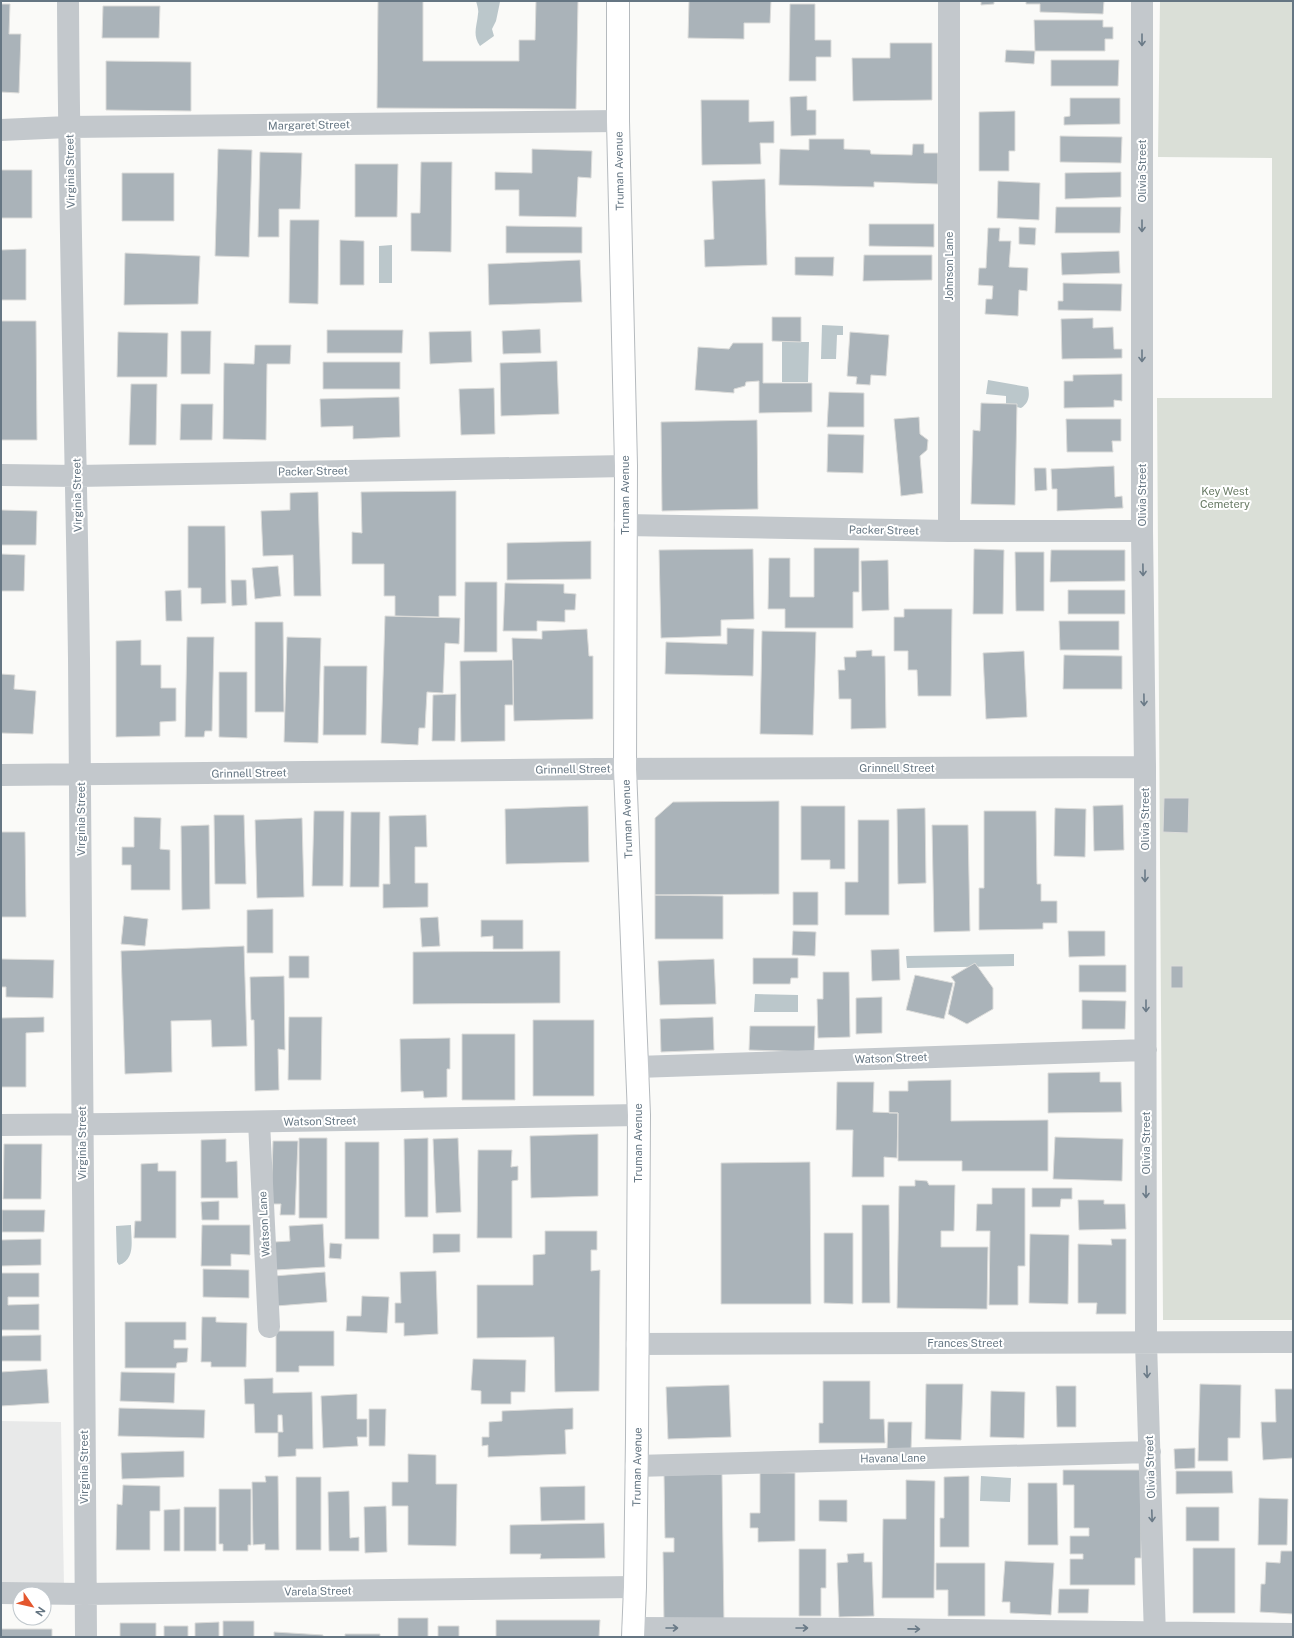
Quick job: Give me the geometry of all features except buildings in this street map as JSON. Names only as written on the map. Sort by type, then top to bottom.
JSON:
[{"type":"main road","name":"Truman Avenue","points":[[618,1],[618,121],[626,466],[625,769],[639,1115],[635,1587],[633,1633]]},
{"type":"street","name":"Virginia Street","points":[[68,1],[68,127],[77,476],[86,1637]]},
{"type":"street","name":"Johnson Lane","points":[[949,1],[949,532]]},
{"type":"street","name":"Olivia Street","points":[[1142,1],[1142,531],[1145,767],[1146,1342],[1155,1635]]},
{"type":"street","name":"Margaret Street","points":[[1,130],[68,127],[618,121]]},
{"type":"street","name":"Packer Street","points":[[1,475],[77,476],[626,466]]},
{"type":"street","name":"Packer Street","points":[[625,525],[949,532],[1142,531]]},
{"type":"street","name":"Grinnell Street","points":[[1,775],[625,769],[1145,767]]},
{"type":"street","name":"Watson Street","points":[[637,1067],[1146,1050]]},
{"type":"street","name":"Watson Street","points":[[1,1124],[82,1125],[602,1114],[639,1115]]},
{"type":"street","name":"Watson Lane","points":[[259,1122],[268,1327]]},
{"type":"street","name":"Frances Street","points":[[637,1344],[1293,1342]]},
{"type":"street","name":"Havana Lane","points":[[636,1466],[1150,1452]]},
{"type":"street","name":"Varela Street","points":[[1,1593],[85,1594],[635,1587]]},
{"type":"street","points":[[633,1633],[875,1629],[1155,1635],[1293,1634]]},
{"type":"shaded area","points":[[476,1],[500,1],[496,21],[492,29],[494,36],[480,46],[476,38],[478,8]]},
{"type":"shaded area","points":[[392,245],[392,283],[379,283],[379,246]]},
{"type":"shaded area","points":[[822,325],[843,326],[843,335],[837,335],[836,359],[821,359]]},
{"type":"shaded area","points":[[782,342],[809,342],[808,382],[782,382]]},
{"type":"shaded area","points":[[988,380],[1028,387],[1029,396],[1024,406],[1021,408],[1006,404],[1006,396],[986,394]]},
{"type":"shaded area","points":[[1014,954],[1014,966],[907,968],[906,956]]},
{"type":"shaded area","points":[[755,994],[798,995],[798,1012],[754,1012]]},
{"type":"shaded area","points":[[131,1225],[132,1243],[130,1254],[124,1262],[119,1265],[117,1262],[116,1226]]},
{"type":"shaded area","points":[[1,1421],[61,1422],[64,1586],[1,1586]]},
{"type":"shaded area","points":[[981,1476],[1011,1478],[1010,1502],[980,1501]]},
{"type":"green space","name":"Key West Cemetery","points":[[1160,1],[1293,1],[1293,1320],[1163,1320],[1157,398],[1272,398],[1272,158],[1158,157]]}]
